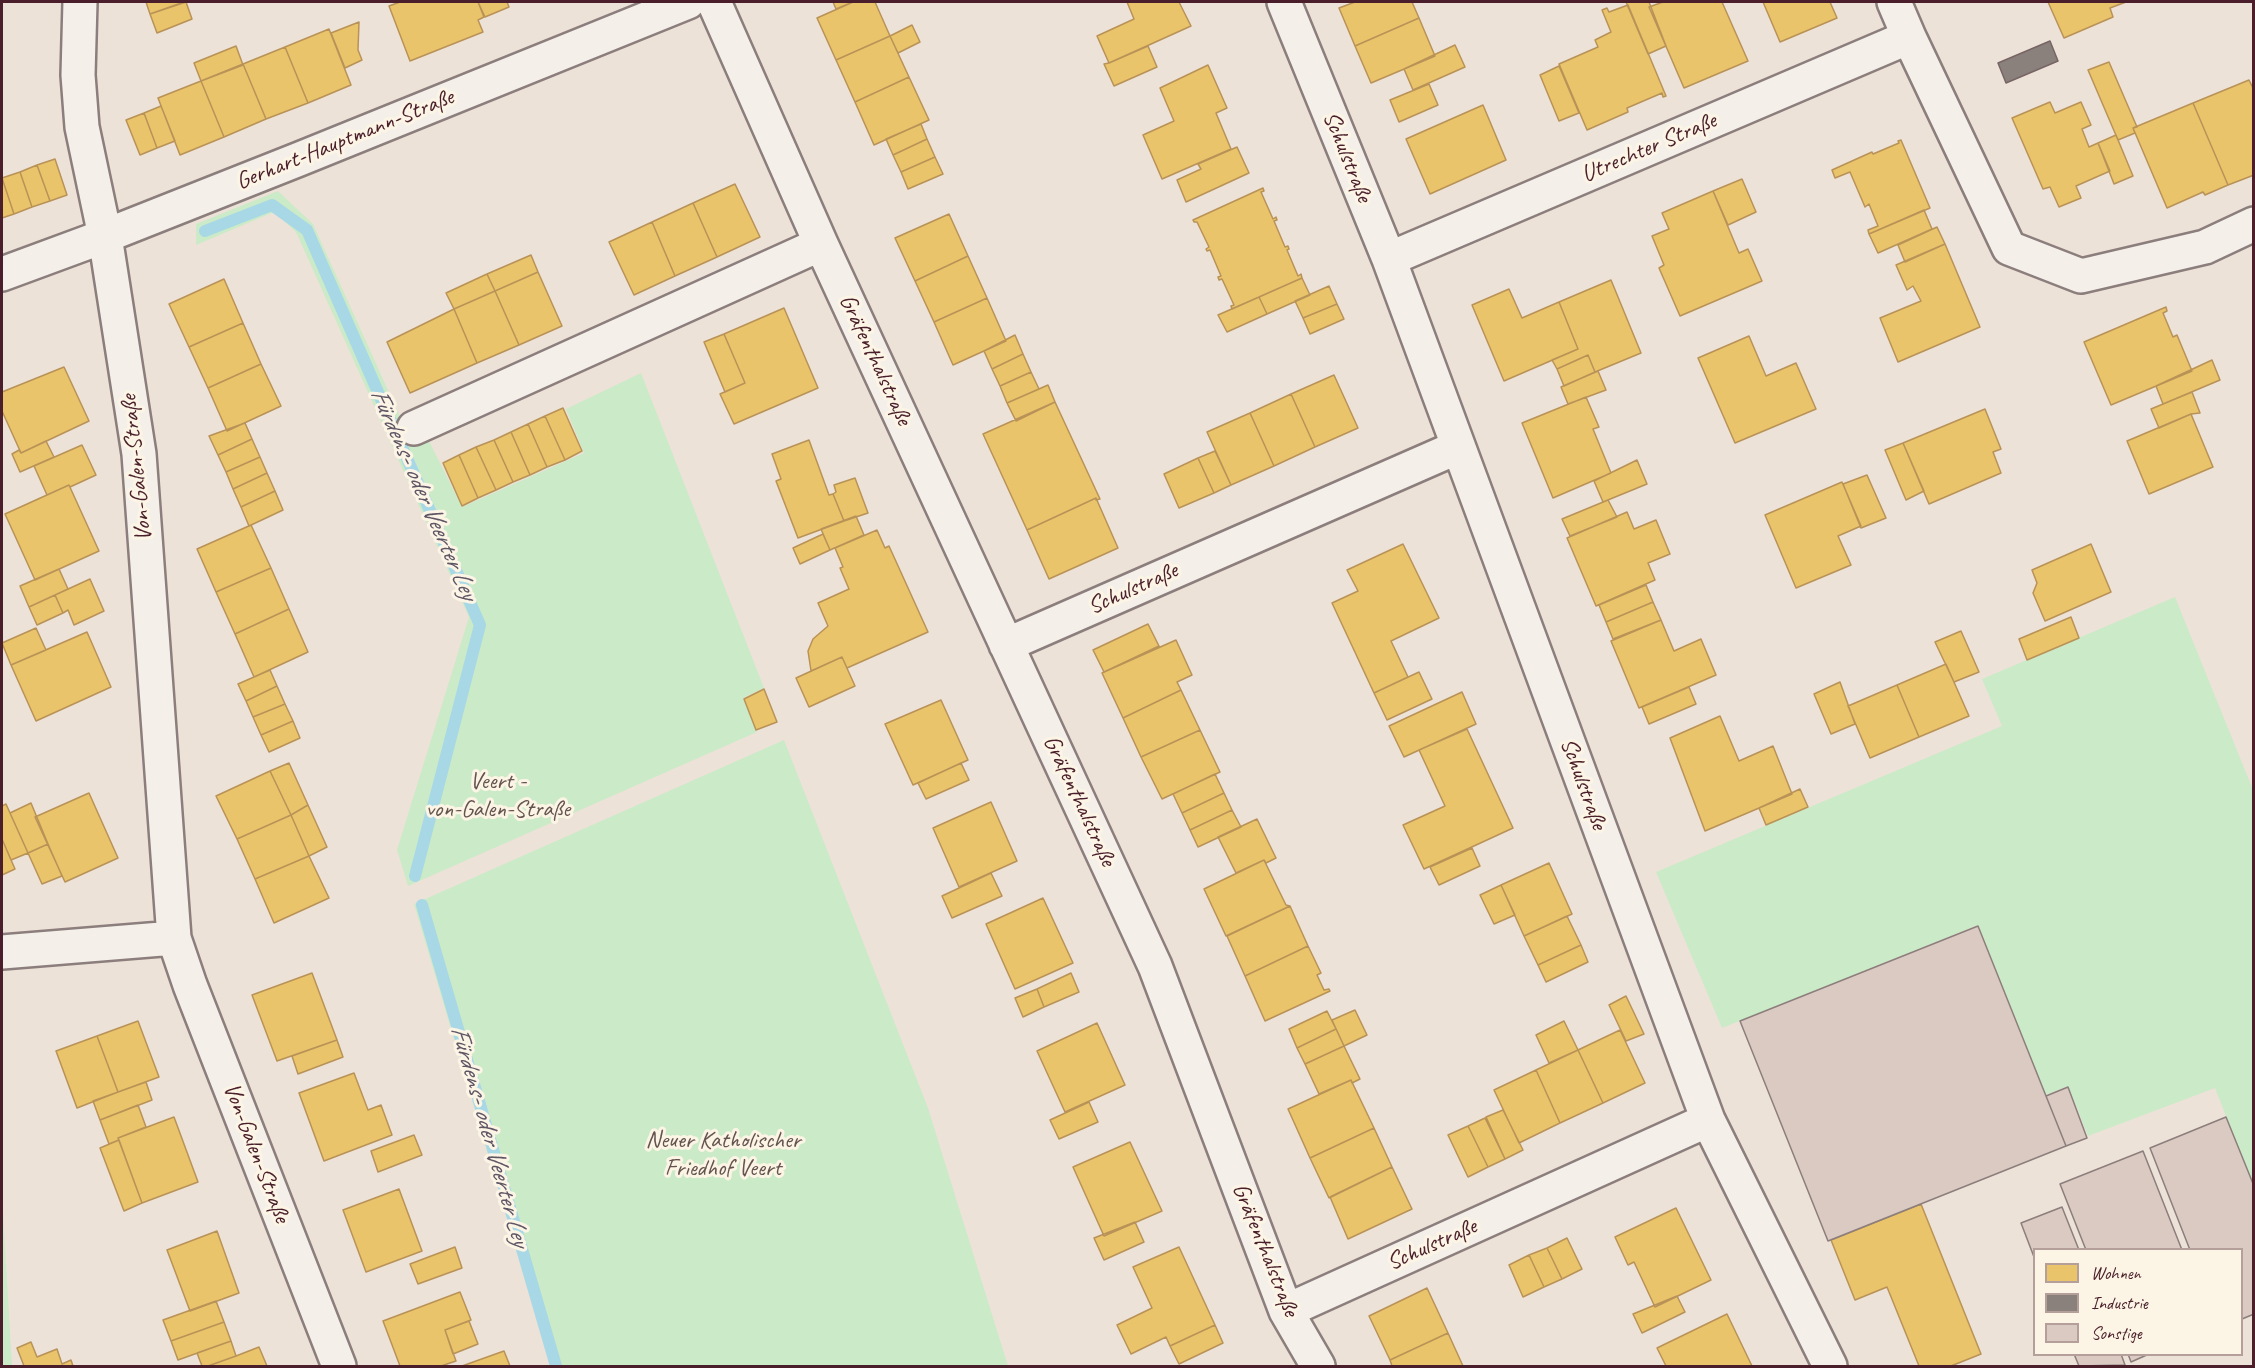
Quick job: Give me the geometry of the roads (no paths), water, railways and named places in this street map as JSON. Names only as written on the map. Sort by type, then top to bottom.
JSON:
[{"type":"street","name":"Von-Galen-Straße","points":[[80,2],[78,75],[82,127],[105,236],[139,454],[174,938],[339,1366]]},
{"type":"street","name":"Gerhart-Hauptmann-Straße","points":[[2,274],[105,236],[688,2]]},
{"type":"street","name":"Gräfenthalstraße","points":[[714,2],[821,244],[1155,966],[1286,1311],[1318,1366]]},
{"type":"street","name":"Schulstraße","points":[[1284,2],[1389,259],[1708,1120],[1830,1366]]},
{"type":"street","points":[[1894,2],[2009,248],[2081,276],[2205,247],[2253,224]]},
{"type":"street","name":"Utrechter Straße","points":[[1389,259],[1909,37]]},
{"type":"street","points":[[414,428],[821,244]]},
{"type":"street","name":"Schulstraße","points":[[1006,645],[1458,447]]},
{"type":"street","points":[[2,952],[174,938]]},
{"type":"street","name":"Schulstraße","points":[[1286,1311],[1708,1120]]},
{"type":"waterway","name":"Fürdens- oder Veerter Ley","points":[[205,231],[272,205],[307,230],[480,625],[415,876]]},
{"type":"waterway","name":"Fürdens- oder Veerter Ley","points":[[422,905],[556,1366]]},
{"type":"park label","name":"Veert - von-Galen-Straße","points":[[498,796]]},
{"type":"park label","name":"Neuer Katholischer Friedhof Veert","points":[[723,1155]]}]
